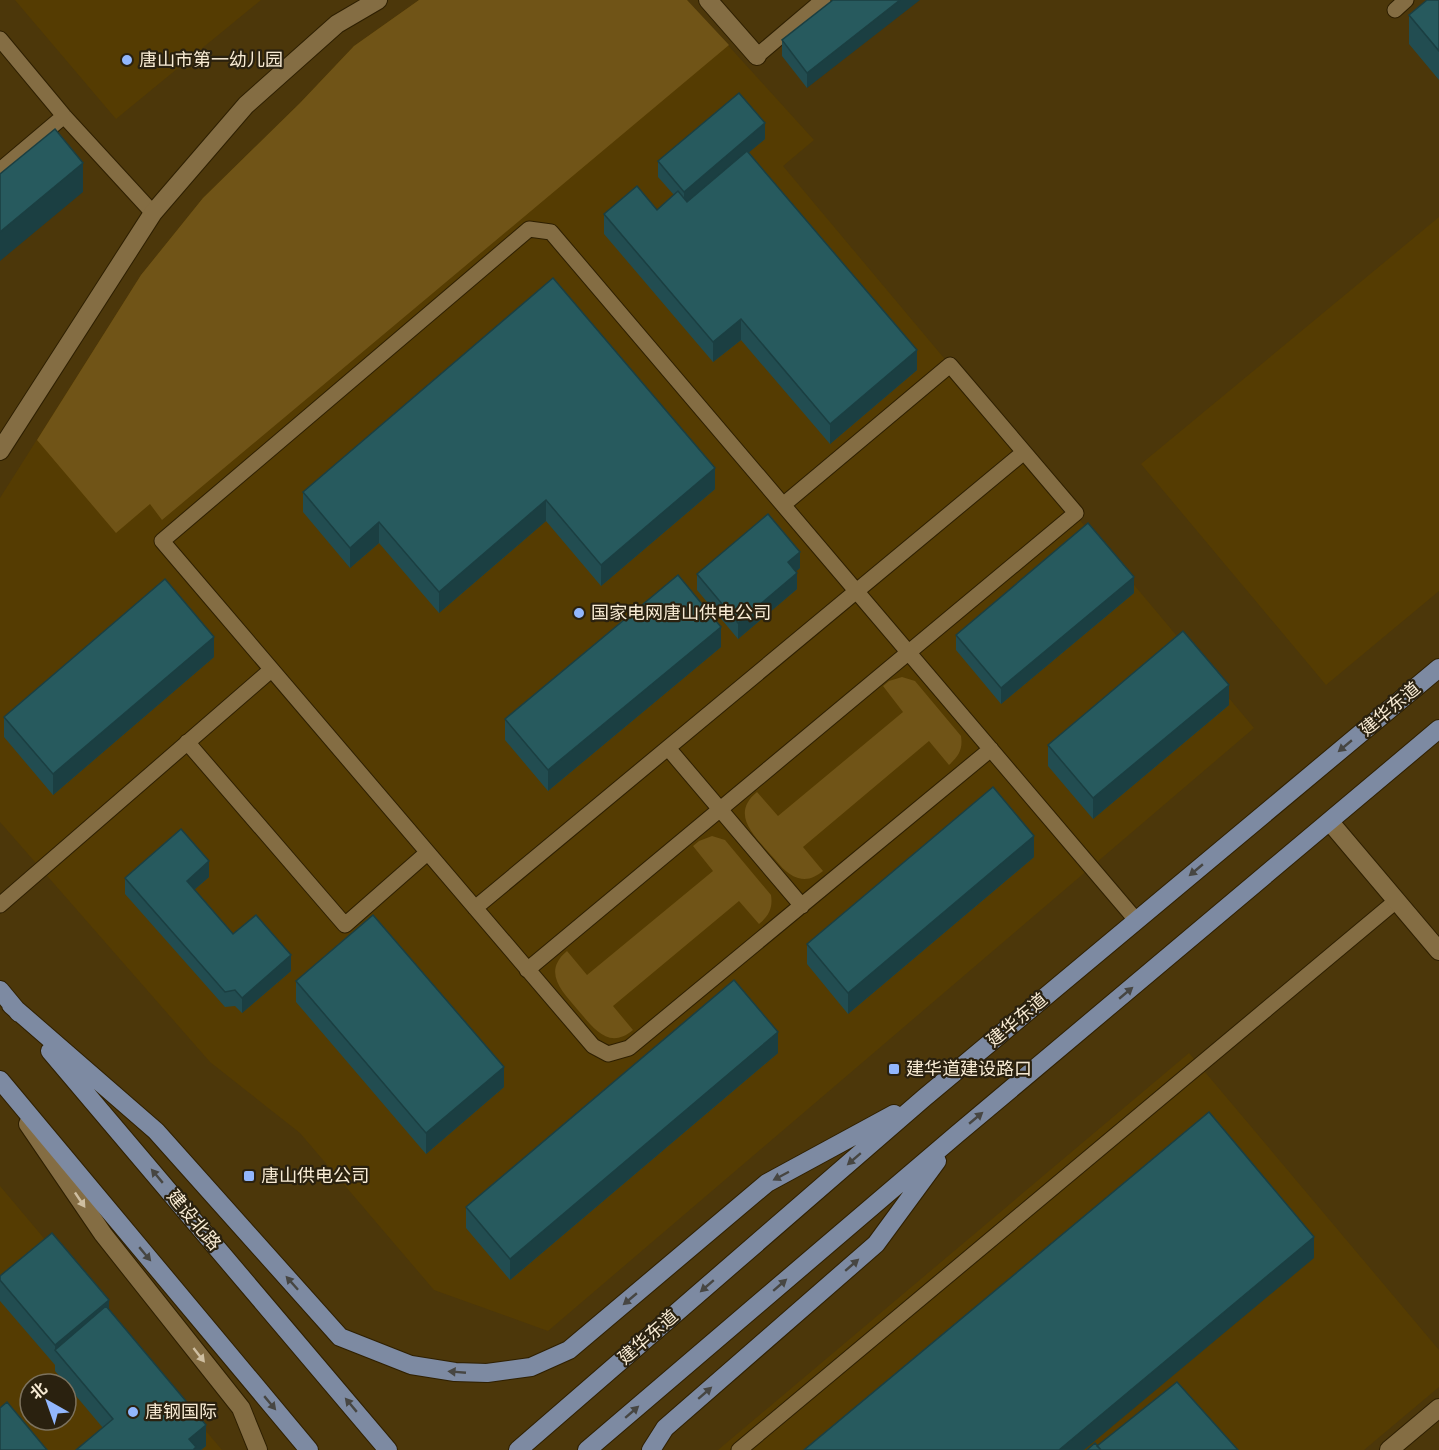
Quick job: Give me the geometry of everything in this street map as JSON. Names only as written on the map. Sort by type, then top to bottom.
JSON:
[{"type":"main road","name":"建华东道","points":[[518,1450],[924,1098],[1439,668]]},
{"type":"main road","points":[[588,1450],[956,1135],[1439,729]]},
{"type":"main road","name":"建设北路","points":[[0,990],[388,1450]]},
{"type":"main road","points":[[11,1005],[156,1131],[340,1337],[411,1365],[454,1372],[487,1373],[531,1367],[569,1350],[767,1183],[924,1098]]},
{"type":"main road","points":[[0,1081],[309,1450]]},
{"type":"main road","points":[[651,1450],[665,1428],[876,1244],[956,1135]]},
{"type":"street","points":[[0,451],[153,213],[246,105],[337,24],[378,0]]},
{"type":"street","points":[[708,0],[757,56]]},
{"type":"street","points":[[1330,822],[1439,951]]},
{"type":"street","points":[[0,1081],[103,1234],[241,1408],[258,1450]]},
{"type":"street","points":[[1389,1450],[1439,1408]]},
{"type":"lane","points":[[757,56],[823,0]]},
{"type":"lane","points":[[0,39],[64,116],[153,213]]},
{"type":"lane","points":[[0,170],[64,116]]},
{"type":"lane","points":[[991,749],[629,1048],[608,1054],[592,1046],[162,541],[529,229],[551,232],[991,749],[1136,920]]},
{"type":"lane","points":[[527,970],[1076,513],[950,365],[783,505]]},
{"type":"lane","points":[[475,909],[1024,452]]},
{"type":"lane","points":[[0,905],[271,670]]},
{"type":"lane","points":[[187,742],[345,925],[427,853]]},
{"type":"lane","points":[[668,748],[802,906]]},
{"type":"lane","points":[[739,1450],[1396,901]]},
{"type":"shaded area","name":"唐山市第一幼儿园","points":[[15,0],[261,0],[116,119]]},
{"type":"shaded area","name":"国家电网唐山供电公司","points":[[419,0],[687,0],[814,140],[783,166],[1254,728],[548,1331],[434,1290],[300,1133],[210,1062],[0,822],[0,498],[141,275],[203,198],[300,103],[354,46]]},
{"type":"shaded area","points":[[419,0],[687,0],[729,45],[162,520],[150,504],[116,533],[37,440],[141,275],[203,198],[300,103],[354,46]]},
{"type":"shaded area","points":[[1439,217],[1439,591],[1326,685],[1141,464]]},
{"type":"shaded area","points":[[902,677],[915,681],[961,736],[961,749],[958,755],[949,765],[929,741],[803,847],[823,871],[808,879],[789,874],[757,839],[747,824],[745,808],[749,800],[757,792],[778,816],[903,712],[883,686],[889,681]]},
{"type":"shaded area","points":[[712,836],[725,840],[771,895],[771,908],[768,915],[759,924],[739,901],[613,1006],[633,1030],[616,1038],[602,1034],[589,1023],[561,988],[555,974],[556,966],[567,951],[587,975],[713,871],[693,846]]},
{"type":"shaded area","points":[[1189,1053],[1439,1350],[1439,1387],[1364,1450],[718,1450]]},
{"type":"shaded area","points":[[0,1186],[222,1450],[0,1450]]},
{"type":"building","points":[[833,0],[900,0],[807,73],[782,40]]},
{"type":"building","points":[[1427,0],[1439,0],[1439,51],[1409,15]]},
{"type":"building","points":[[739,93],[765,123],[684,192],[658,161]]},
{"type":"building","points":[[55,129],[83,163],[0,232],[0,174]]},
{"type":"building","points":[[747,151],[917,350],[830,424],[741,319],[713,342],[604,214],[637,186],[657,210],[678,191],[687,202]]},
{"type":"building","points":[[553,278],[715,468],[601,565],[546,500],[439,592],[379,522],[350,548],[303,492]]},
{"type":"building","points":[[768,514],[800,552],[788,562],[797,573],[738,623],[697,574]]},
{"type":"building","points":[[1088,523],[1134,577],[1001,688],[956,635]]},
{"type":"building","points":[[678,575],[721,627],[548,770],[505,719]]},
{"type":"building","points":[[165,579],[214,637],[53,774],[4,717]]},
{"type":"building","points":[[1183,631],[1229,685],[1093,798],[1048,745]]},
{"type":"building","points":[[993,787],[1034,836],[848,993],[807,944]]},
{"type":"building","points":[[181,829],[209,861],[187,881],[233,934],[256,915],[291,955],[242,998],[235,990],[225,992],[125,878]]},
{"type":"building","points":[[373,915],[504,1067],[426,1133],[296,981]]},
{"type":"building","points":[[734,980],[778,1032],[510,1259],[466,1207]]},
{"type":"building","points":[[1209,1112],[1314,1237],[1059,1450],[804,1450]]},
{"type":"building","points":[[52,1233],[109,1300],[55,1345],[0,1280],[0,1276]]},
{"type":"building","name":"唐钢国际","points":[[106,1306],[206,1425],[189,1439],[196,1447],[193,1450],[76,1450],[113,1419],[78,1377],[78,1372],[73,1372],[55,1350]]},
{"type":"building","points":[[1177,1382],[1238,1450],[1101,1450],[1097,1446]]},
{"type":"building","points":[[7,1402],[18,1415],[18,1432],[32,1432],[47,1450],[0,1450],[0,1408]]},
{"type":"building","points":[[1095,1443],[1101,1450],[1087,1450]]},
{"type":"place","name":"唐山市第一幼儿园","points":[[127,60]]},
{"type":"place","name":"国家电网唐山供电公司","points":[[579,613]]},
{"type":"place","name":"建华道建设路口","points":[[894,1069]]},
{"type":"place","name":"唐山供电公司","points":[[249,1176]]},
{"type":"place","name":"唐钢国际","points":[[133,1412]]}]
